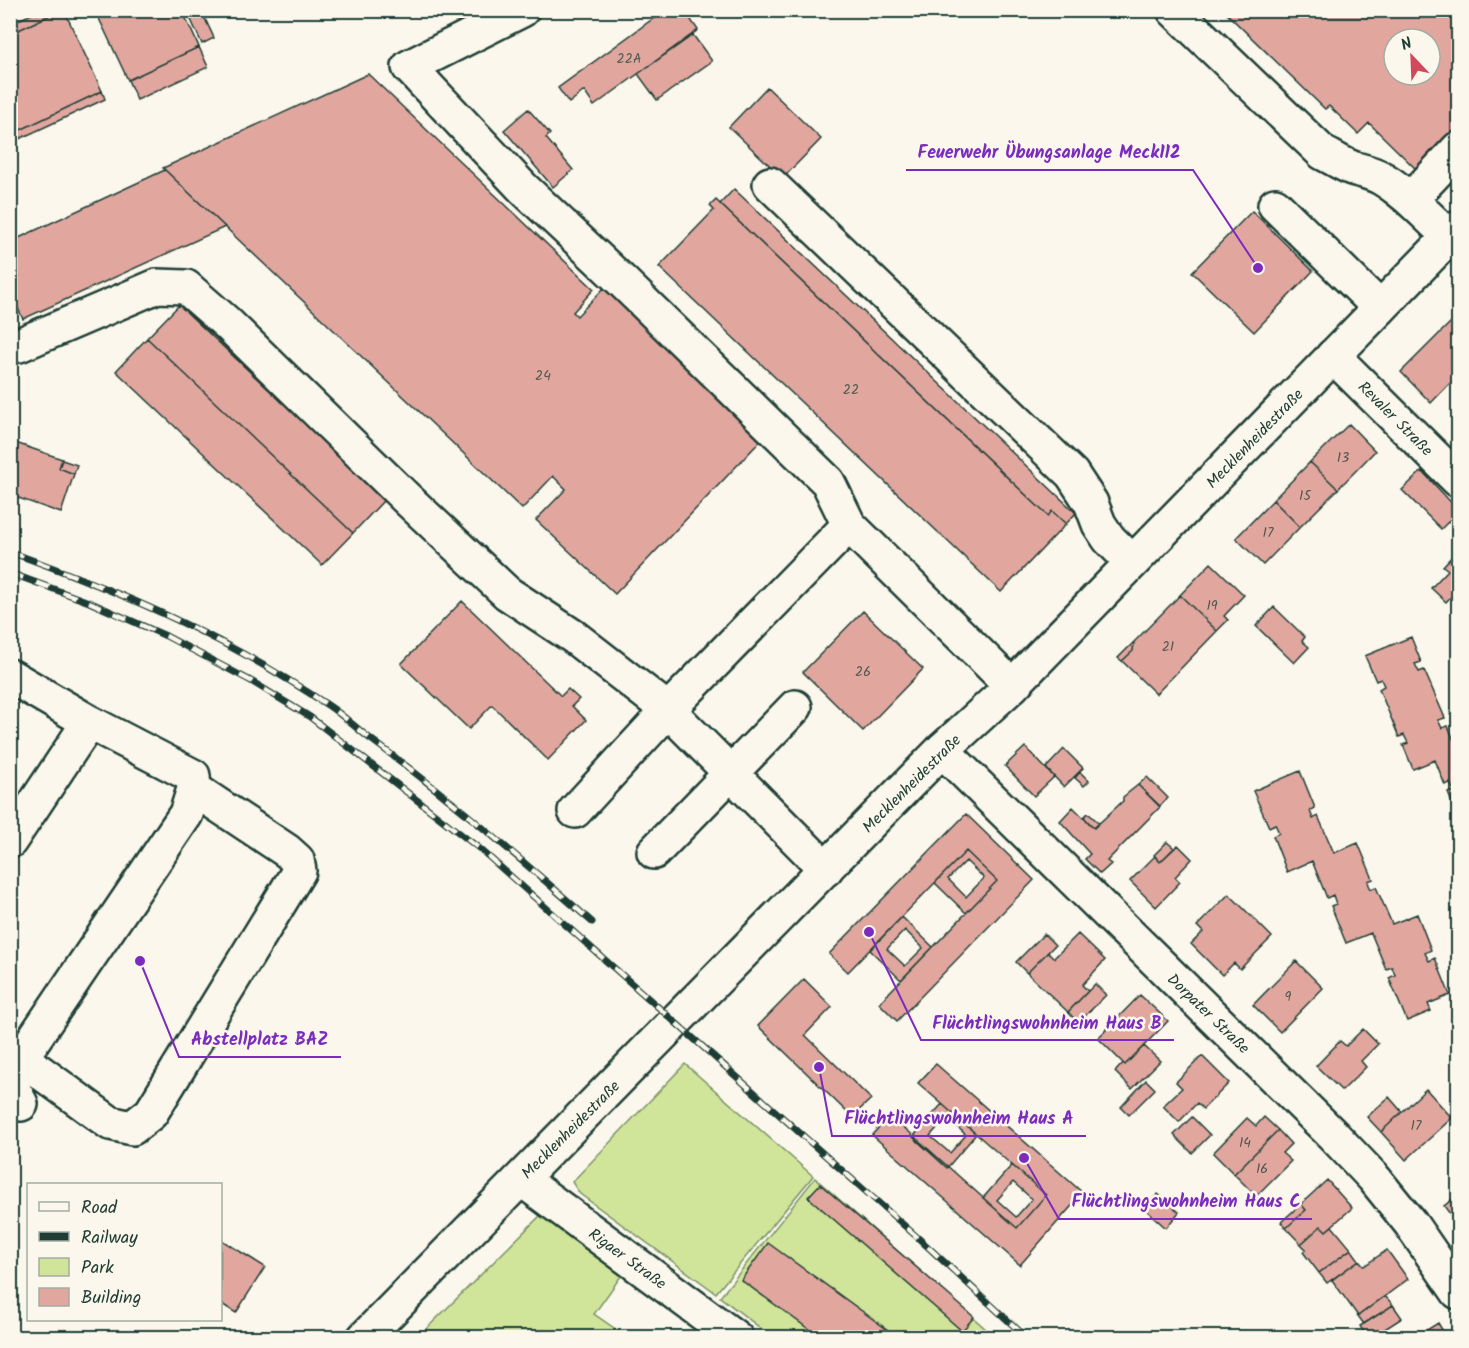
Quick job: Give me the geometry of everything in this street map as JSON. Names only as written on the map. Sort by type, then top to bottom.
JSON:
[{"type":"main road","points":[[522,10],[409,67],[523,188],[828,482],[849,525],[1012,686]]},
{"type":"main road","points":[[1174,10],[1323,153],[1349,167],[1380,177],[1411,199],[1425,216],[1454,232]]},
{"type":"main road","points":[[1411,199],[1458,149]]},
{"type":"main road","points":[[770,184],[1072,474],[1091,502],[1099,524],[1109,540],[1132,562]]},
{"type":"main road","points":[[1275,206],[1380,308]]},
{"type":"main road","name":"Mecklenheidestraße","points":[[364,1338],[942,750],[1012,686],[1454,232]]},
{"type":"main road","points":[[19,345],[157,286],[186,287],[507,593],[574,637],[668,710],[826,869]]},
{"type":"main road","name":"Revaler Straße","points":[[1333,356],[1458,480]]},
{"type":"main road","points":[[575,811],[668,710],[849,525]]},
{"type":"main road","points":[[10,676],[89,722],[193,776],[194,789],[186,814],[16,1078],[110,1124],[132,1128],[151,1113],[299,872],[297,860],[287,851],[194,789]]},
{"type":"main road","points":[[654,852],[795,707]]},
{"type":"main road","points":[[10,841],[89,722]]},
{"type":"main road","name":"Dorpater Straße","points":[[942,750],[1333,1135],[1411,1224],[1458,1292]]},
{"type":"main road","name":"Rigaer Straße","points":[[521,1179],[736,1338]]},
{"type":"green space","points":[[685,1064],[813,1176],[716,1293],[580,1194],[572,1182]]},
{"type":"green space","points":[[815,1178],[995,1337],[772,1337],[720,1297]]},
{"type":"green space","points":[[545,1211],[626,1269],[594,1314],[627,1337],[417,1338]]},
{"type":"building","points":[[40,10],[61,10],[10,34],[10,24]]},
{"type":"building","points":[[64,10],[102,91],[14,133],[10,126],[10,34]]},
{"type":"building","points":[[95,10],[182,10],[199,47],[128,80]]},
{"type":"building","points":[[201,10],[214,38],[202,44],[187,11]]},
{"type":"building","points":[[665,10],[684,10],[698,30],[594,106],[584,91],[569,103],[558,88]]},
{"type":"building","points":[[1223,10],[1458,10],[1458,133],[1420,173],[1369,123],[1358,134],[1329,106],[1325,109]]},
{"type":"building","points":[[693,35],[712,61],[657,100],[638,74]]},
{"type":"building","points":[[199,47],[208,67],[137,100],[128,80]]},
{"type":"building","points":[[368,74],[594,289],[573,312],[577,316],[608,284],[767,434],[615,594],[536,520],[566,489],[553,476],[522,509],[163,168]]},
{"type":"building","points":[[767,87],[821,139],[783,178],[729,127]]},
{"type":"building","points":[[102,91],[105,99],[17,140],[14,133]]},
{"type":"building","points":[[528,109],[550,134],[546,138],[573,170],[553,187],[504,130]]},
{"type":"building","points":[[165,170],[225,227],[23,319],[10,291],[10,242]]},
{"type":"building","points":[[734,189],[1076,513],[1066,524],[1052,511],[1048,516],[720,204]]},
{"type":"building","points":[[716,200],[1048,516],[1052,511],[1066,524],[1001,592],[659,267],[714,210],[710,206]]},
{"type":"building","points":[[1252,211],[1313,271],[1254,332],[1192,272]]},
{"type":"building","points":[[179,305],[385,499],[353,533],[147,338]]},
{"type":"building","points":[[1452,321],[1458,327],[1458,375],[1431,403],[1401,372]]},
{"type":"building","points":[[147,338],[353,533],[322,565],[116,371]]},
{"type":"building","points":[[1349,424],[1375,451],[1338,489],[1310,462]]},
{"type":"building","points":[[10,441],[62,459],[59,468],[74,474],[61,513],[10,495]]},
{"type":"building","points":[[62,460],[77,465],[74,474],[59,468]]},
{"type":"building","points":[[1310,462],[1338,489],[1300,527],[1273,500]]},
{"type":"building","points":[[1422,471],[1458,510],[1441,529],[1402,490]]},
{"type":"building","points":[[1273,500],[1300,527],[1263,565],[1236,538]]},
{"type":"building","points":[[1458,550],[1458,589],[1446,602],[1431,588],[1448,570],[1443,566]]},
{"type":"building","points":[[1211,563],[1244,595],[1224,616],[1228,620],[1217,631],[1180,595]]},
{"type":"building","points":[[1180,595],[1217,631],[1156,694],[1122,661],[1133,651],[1134,642]]},
{"type":"building","points":[[462,601],[561,696],[568,689],[579,699],[572,706],[586,720],[548,760],[492,705],[469,729],[401,664]]},
{"type":"building","points":[[1274,607],[1305,637],[1302,641],[1309,647],[1294,663],[1256,626]]},
{"type":"building","points":[[863,611],[923,669],[863,731],[803,672]]},
{"type":"building","points":[[1411,637],[1421,662],[1415,664],[1419,672],[1424,670],[1445,718],[1438,720],[1442,728],[1448,726],[1458,750],[1458,817],[1448,793],[1454,791],[1450,783],[1445,785],[1435,760],[1413,769],[1403,745],[1408,743],[1404,735],[1399,737],[1379,689],[1384,686],[1381,679],[1376,681],[1365,656]]},
{"type":"building","points":[[1134,642],[1133,651],[1122,661],[1118,658]]},
{"type":"building","points":[[1025,747],[1054,777],[1034,796],[1005,766]]},
{"type":"building","points":[[1064,749],[1083,768],[1064,787],[1046,768]]},
{"type":"building","points":[[1300,771],[1315,808],[1310,811],[1313,819],[1318,816],[1334,853],[1358,843],[1373,879],[1368,881],[1369,885],[1371,889],[1376,887],[1392,924],[1417,914],[1431,950],[1425,953],[1429,961],[1435,958],[1450,995],[1428,1004],[1431,1011],[1407,1021],[1389,978],[1395,975],[1392,967],[1386,969],[1371,933],[1346,943],[1331,906],[1336,904],[1333,895],[1327,898],[1312,861],[1287,872],[1273,836],[1279,833],[1275,824],[1269,827],[1253,791]]},
{"type":"building","points":[[1080,772],[1089,781],[1084,786],[1075,778]]},
{"type":"building","points":[[1147,777],[1168,798],[1160,806],[1138,785]]},
{"type":"building","points":[[1138,785],[1160,807],[1107,861],[1111,864],[1100,874],[1085,859],[1090,854],[1060,821],[1073,807],[1094,828],[1123,801],[1123,797]]},
{"type":"building","points":[[1088,813],[1099,823],[1094,828],[1084,817]]},
{"type":"building","points":[[966,814],[1034,880],[897,1021],[879,1003],[997,881],[966,851],[848,972],[829,954]]},
{"type":"building","points":[[1167,842],[1174,848],[1160,862],[1154,855]]},
{"type":"building","points":[[1178,845],[1192,859],[1175,877],[1180,882],[1156,907],[1130,881],[1155,856],[1160,862]]},
{"type":"building","points":[[966,851],[997,881],[966,913],[935,883]],"holes":[[[966,861],[984,878],[966,897],[948,879]]]},
{"type":"building","points":[[1229,894],[1272,937],[1240,969],[1234,963],[1222,975],[1191,944],[1203,932],[1197,926]]},
{"type":"building","points":[[902,917],[933,947],[901,980],[870,950]],"holes":[[[905,930],[923,948],[905,966],[887,949]]]},
{"type":"building","points":[[1044,934],[1055,945],[1027,973],[1016,962]]},
{"type":"building","points":[[1078,934],[1105,960],[1082,985],[1088,991],[1068,1012],[1027,973],[1048,952],[1054,958]]},
{"type":"building","points":[[1296,961],[1323,988],[1280,1032],[1253,1005]]},
{"type":"building","points":[[804,979],[832,1007],[805,1035],[871,1099],[852,1117],[758,1026]]},
{"type":"building","points":[[1095,984],[1106,995],[1078,1023],[1068,1012]]},
{"type":"building","points":[[1140,995],[1168,1021],[1125,1065],[1098,1038]]},
{"type":"building","points":[[1363,1029],[1378,1044],[1361,1061],[1366,1067],[1342,1091],[1316,1066],[1340,1041],[1346,1046]]},
{"type":"building","points":[[1144,1046],[1160,1061],[1132,1089],[1115,1072]]},
{"type":"building","points":[[1202,1056],[1229,1083],[1203,1109],[1197,1103],[1179,1122],[1163,1106],[1182,1088],[1176,1082]]},
{"type":"building","points":[[936,1064],[1083,1193],[1020,1265],[872,1135],[890,1115],[1017,1228],[1046,1195],[918,1083]]},
{"type":"building","points":[[1146,1080],[1155,1089],[1129,1115],[1121,1107]]},
{"type":"building","points":[[1426,1089],[1452,1118],[1406,1160],[1381,1132]]},
{"type":"building","points":[[1389,1097],[1402,1112],[1381,1132],[1367,1117]]},
{"type":"building","points":[[942,1104],[976,1134],[947,1168],[913,1137]],"holes":[[[947,1117],[966,1135],[950,1153],[930,1136]]]},
{"type":"building","points":[[1192,1117],[1210,1135],[1192,1153],[1174,1135]]},
{"type":"building","points":[[1264,1117],[1278,1130],[1234,1174],[1213,1153],[1247,1118],[1256,1126]]},
{"type":"building","points":[[1278,1130],[1291,1144],[1282,1153],[1291,1161],[1256,1196],[1234,1174]]},
{"type":"building","points":[[1012,1165],[1046,1195],[1017,1228],[983,1198]],"holes":[[[1013,1182],[1032,1199],[1016,1217],[997,1200]]]},
{"type":"building","points":[[1327,1180],[1352,1208],[1326,1231],[1321,1226],[1301,1244],[1286,1228],[1306,1210],[1301,1204]]},
{"type":"building","points":[[820,1184],[974,1317],[962,1331],[808,1197]]},
{"type":"building","points":[[1158,1194],[1179,1212],[1166,1228],[1145,1209]]},
{"type":"building","points":[[1458,1195],[1458,1225],[1444,1206]]},
{"type":"building","points":[[1301,1204],[1306,1210],[1286,1228],[1281,1222]]},
{"type":"building","points":[[1321,1226],[1326,1231],[1332,1226],[1351,1249],[1319,1273],[1303,1252],[1306,1249],[1301,1244]]},
{"type":"building","points":[[222,1240],[265,1267],[236,1313],[222,1304]]},
{"type":"building","points":[[768,1243],[899,1338],[821,1338],[741,1280]]},
{"type":"building","points":[[1351,1249],[1359,1260],[1327,1283],[1319,1273]]},
{"type":"building","points":[[1387,1250],[1408,1279],[1358,1316],[1332,1280],[1359,1260],[1364,1266]]},
{"type":"building","points":[[1385,1296],[1393,1305],[1364,1324],[1358,1316]]},
{"type":"building","points":[[1393,1305],[1402,1318],[1371,1338],[1367,1338],[1360,1326]]},
{"type":"building","points":[[1438,1323],[1447,1338],[1414,1338]]},
{"type":"railway","points":[[10,552],[52,567],[174,619],[214,638],[291,682],[335,710],[429,784],[592,922]]},
{"type":"railway","points":[[10,573],[89,602],[166,636],[251,681],[310,717],[480,849],[916,1236],[1027,1338]]},
{"type":"place","name":"Feuerwehr Übungsanlage Meck112","points":[[1258,268]]},
{"type":"place","name":"Flüchtlingswohnheim Haus B","points":[[869,932]]},
{"type":"place","name":"Abstellplatz BAZ","points":[[140,961]]},
{"type":"place","name":"Flüchtlingswohnheim Haus A","points":[[819,1067]]},
{"type":"place","name":"Flüchtlingswohnheim Haus C","points":[[1024,1158]]}]
